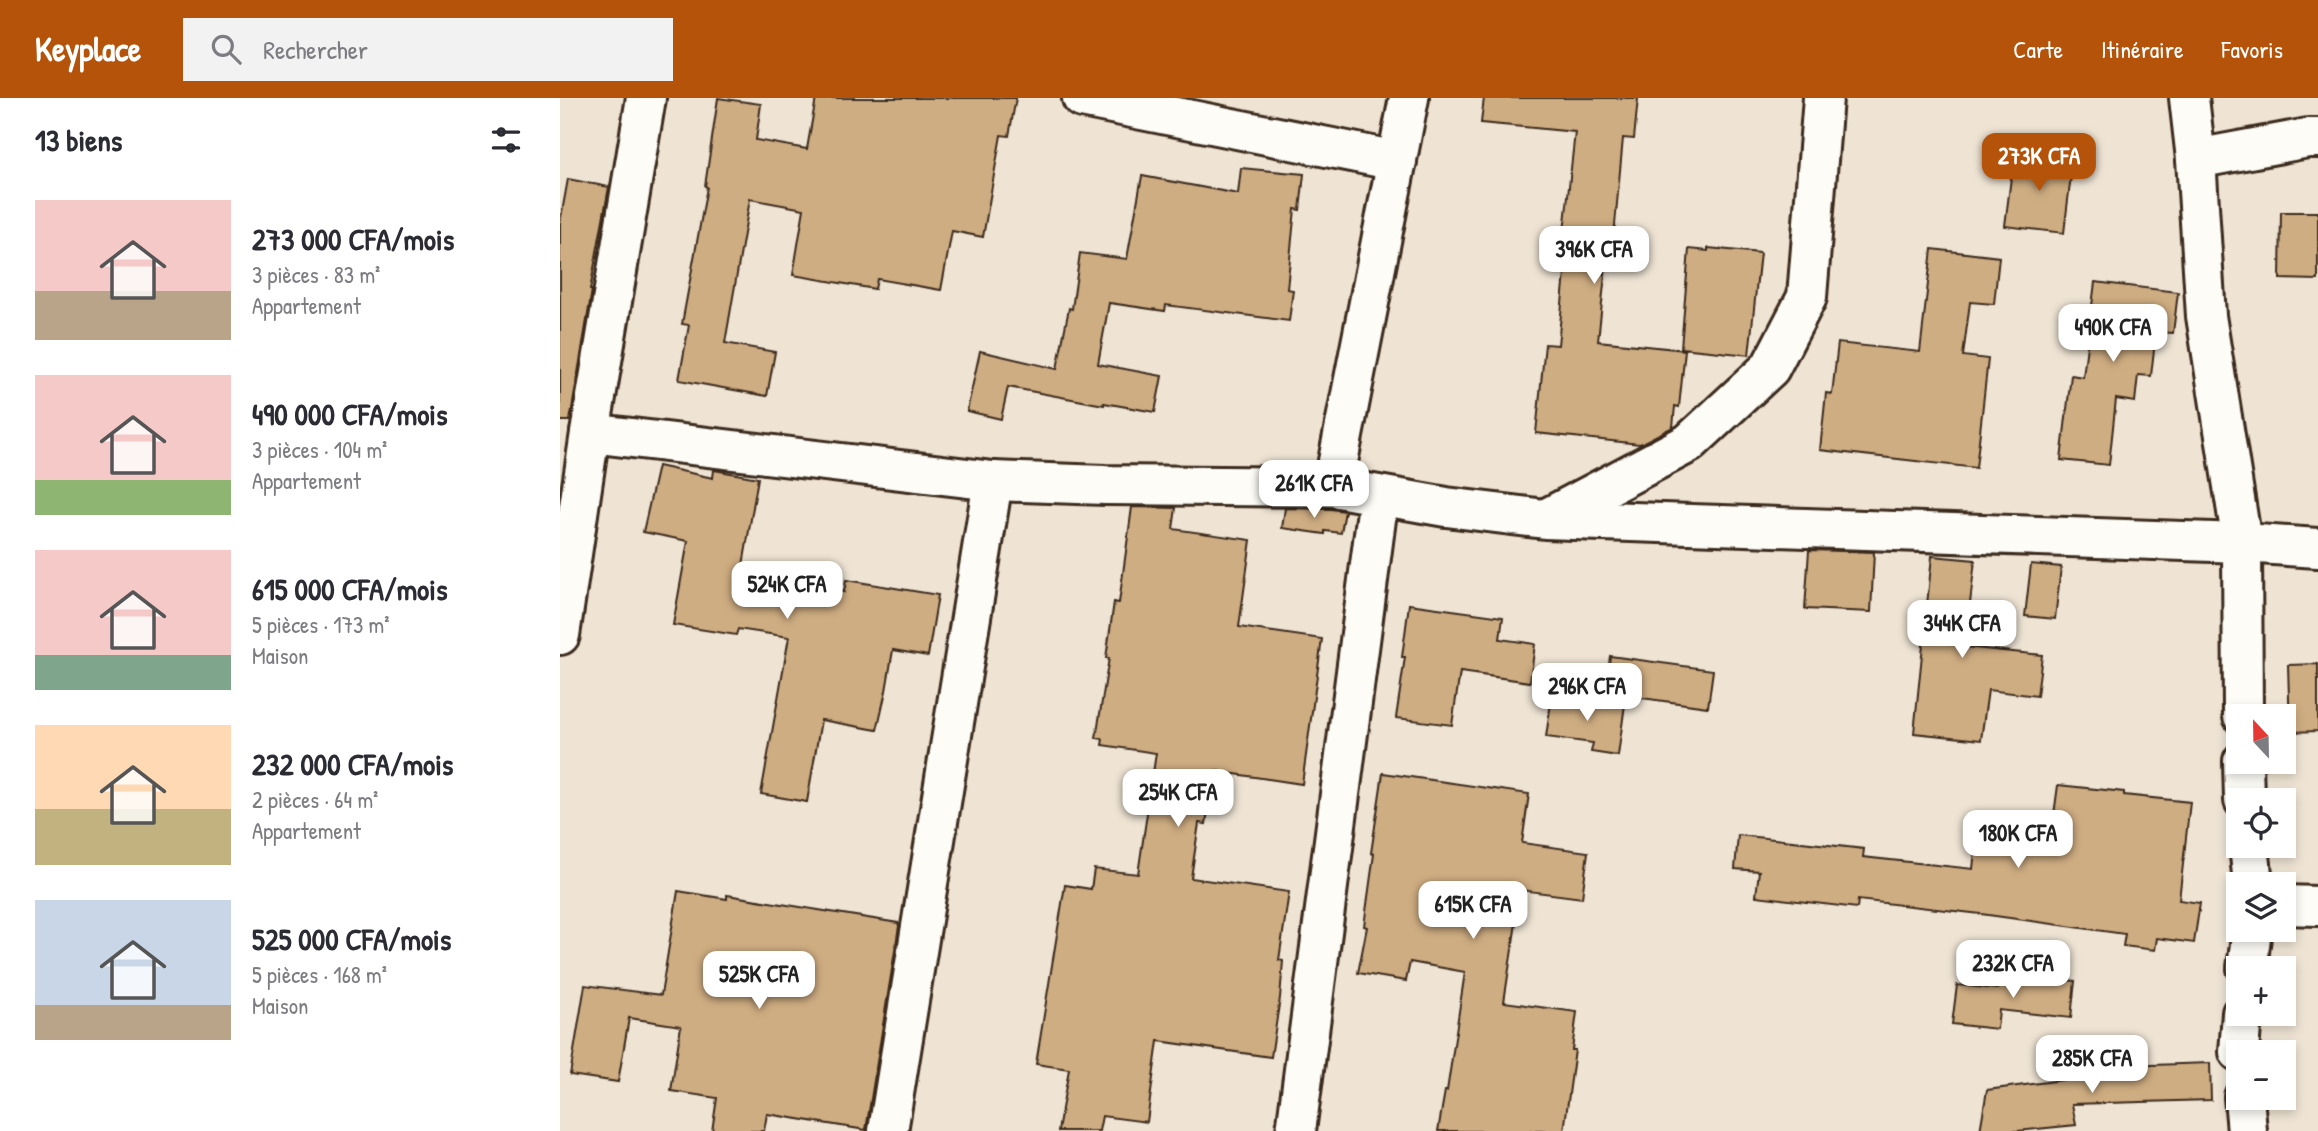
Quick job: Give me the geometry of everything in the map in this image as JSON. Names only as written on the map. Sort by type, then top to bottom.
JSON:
[{"type":"street","points":[[560,635],[590,433],[646,98]]},
{"type":"street","points":[[1082,98],[1397,161]]},
{"type":"street","points":[[1333,487],[1409,98]]},
{"type":"street","points":[[1545,519],[1689,443],[1770,368],[1807,297],[1823,98]]},
{"type":"street","points":[[2189,98],[2196,159],[2206,316],[2242,543],[2243,704]]},
{"type":"street","points":[[2196,159],[2318,138]]},
{"type":"street","points":[[590,433],[993,481],[1333,487],[1446,507],[1545,519],[2242,543],[2318,548]]},
{"type":"street","points":[[888,1131],[993,481]]},
{"type":"street","points":[[1296,1131],[1379,496]]},
{"type":"street","points":[[2296,905],[2318,906]]},
{"type":"street","points":[[2245,1110],[2247,1131]]},
{"type":"building","points":[[718,98],[761,104],[756,140],[807,149],[816,98],[1016,98],[1009,136],[1001,135],[983,237],[952,231],[941,290],[877,279],[875,289],[793,275],[804,209],[750,199],[725,343],[775,352],[767,396],[679,380],[689,325],[682,324],[707,187],[705,186]]},
{"type":"building","points":[[1484,98],[1638,98],[1634,139],[1623,138],[1614,236],[1609,236],[1598,341],[1685,350],[1679,407],[1675,406],[1673,427],[1640,444],[1536,433],[1545,344],[1558,345],[1569,232],[1564,232],[1575,132],[1481,123]]},
{"type":"building","points":[[2014,153],[2073,159],[2064,233],[2005,226]]},
{"type":"building","points":[[1241,168],[1304,174],[1300,210],[1295,209],[1287,289],[1293,290],[1289,321],[1166,305],[1165,311],[1109,303],[1098,364],[1162,376],[1155,412],[1008,387],[1001,419],[967,411],[980,351],[1057,369],[1069,308],[1072,309],[1080,253],[1127,259],[1142,176],[1238,194]]},
{"type":"building","points":[[568,179],[609,187],[570,421],[560,421],[560,223]]},
{"type":"building","points":[[2281,212],[2318,212],[2318,280],[2280,279]]},
{"type":"building","points":[[1708,248],[1760,253],[1749,355],[1681,348],[1689,249],[1708,251]]},
{"type":"building","points":[[1932,249],[1999,257],[1994,304],[1970,302],[1963,356],[1988,359],[1976,468],[1820,450],[1826,393],[1832,394],[1838,343],[1920,352]]},
{"type":"building","points":[[2095,282],[2178,292],[2173,333],[2156,332],[2151,376],[2138,375],[2135,402],[2116,399],[2109,465],[2061,460],[2071,375],[2083,377]]},
{"type":"building","points":[[658,466],[713,478],[714,470],[758,478],[740,583],[793,592],[794,584],[844,592],[846,580],[938,595],[928,656],[893,650],[877,730],[821,720],[807,802],[761,794],[789,637],[738,629],[736,635],[673,625],[688,541],[643,532]]},
{"type":"building","points":[[1132,507],[1176,508],[1173,529],[1251,540],[1239,627],[1322,639],[1302,784],[1214,771],[1206,824],[1199,823],[1191,878],[1289,892],[1279,960],[1283,961],[1280,998],[1271,1057],[1158,1041],[1147,1122],[1102,1116],[1099,1131],[1058,1131],[1069,1069],[1036,1064],[1065,885],[1091,889],[1094,869],[1138,874],[1156,753],[1102,745],[1103,739],[1096,738],[1109,658],[1106,658],[1114,602],[1119,603]]},
{"type":"building","points":[[1285,508],[1345,511],[1341,533],[1325,531],[1325,534],[1282,528]]},
{"type":"building","points":[[1809,550],[1874,552],[1871,612],[1805,609]]},
{"type":"building","points":[[1932,556],[1975,560],[1965,647],[2042,655],[2037,696],[1988,690],[1981,740],[1914,733]]},
{"type":"building","points":[[2031,564],[2061,567],[2055,619],[2025,616]]},
{"type":"building","points":[[1409,604],[1503,617],[1500,639],[1535,644],[1530,682],[1460,672],[1452,725],[1396,718]]},
{"type":"building","points":[[1610,656],[1713,670],[1708,707],[1605,693]]},
{"type":"building","points":[[2318,664],[2318,731],[2296,732],[2296,704],[2289,704],[2288,665]]},
{"type":"building","points":[[1552,695],[1625,704],[1618,756],[1591,752],[1593,743],[1546,737]]},
{"type":"building","points":[[1383,773],[1529,794],[1522,843],[1588,852],[1582,898],[1521,890],[1504,1002],[1577,1012],[1572,1050],[1575,1050],[1564,1131],[1438,1131],[1447,1091],[1465,972],[1410,962],[1406,981],[1358,973],[1367,927],[1364,926],[1374,854],[1371,853]]},
{"type":"building","points":[[2058,785],[2190,802],[2179,900],[2200,903],[2194,943],[2157,938],[2155,950],[2123,946],[2125,934],[1981,914],[1858,900],[1857,908],[1756,896],[1759,871],[1735,869],[1738,835],[1864,849],[1863,857],[1973,869],[1978,821],[2052,830]]},
{"type":"building","points":[[678,891],[727,899],[727,895],[898,923],[866,1130],[767,1114],[764,1131],[712,1131],[717,1098],[671,1091],[681,1026],[629,1018],[618,1082],[570,1075],[585,985],[661,995]]},
{"type":"building","points":[[1999,973],[2075,981],[2071,1018],[1999,1010],[1997,1029],[1952,1024],[1957,985],[1997,989]]},
{"type":"building","points":[[2210,1063],[2211,1100],[2072,1104],[2076,1125],[2017,1131],[1980,1131],[1987,1090],[2092,1076],[2092,1067]]}]
